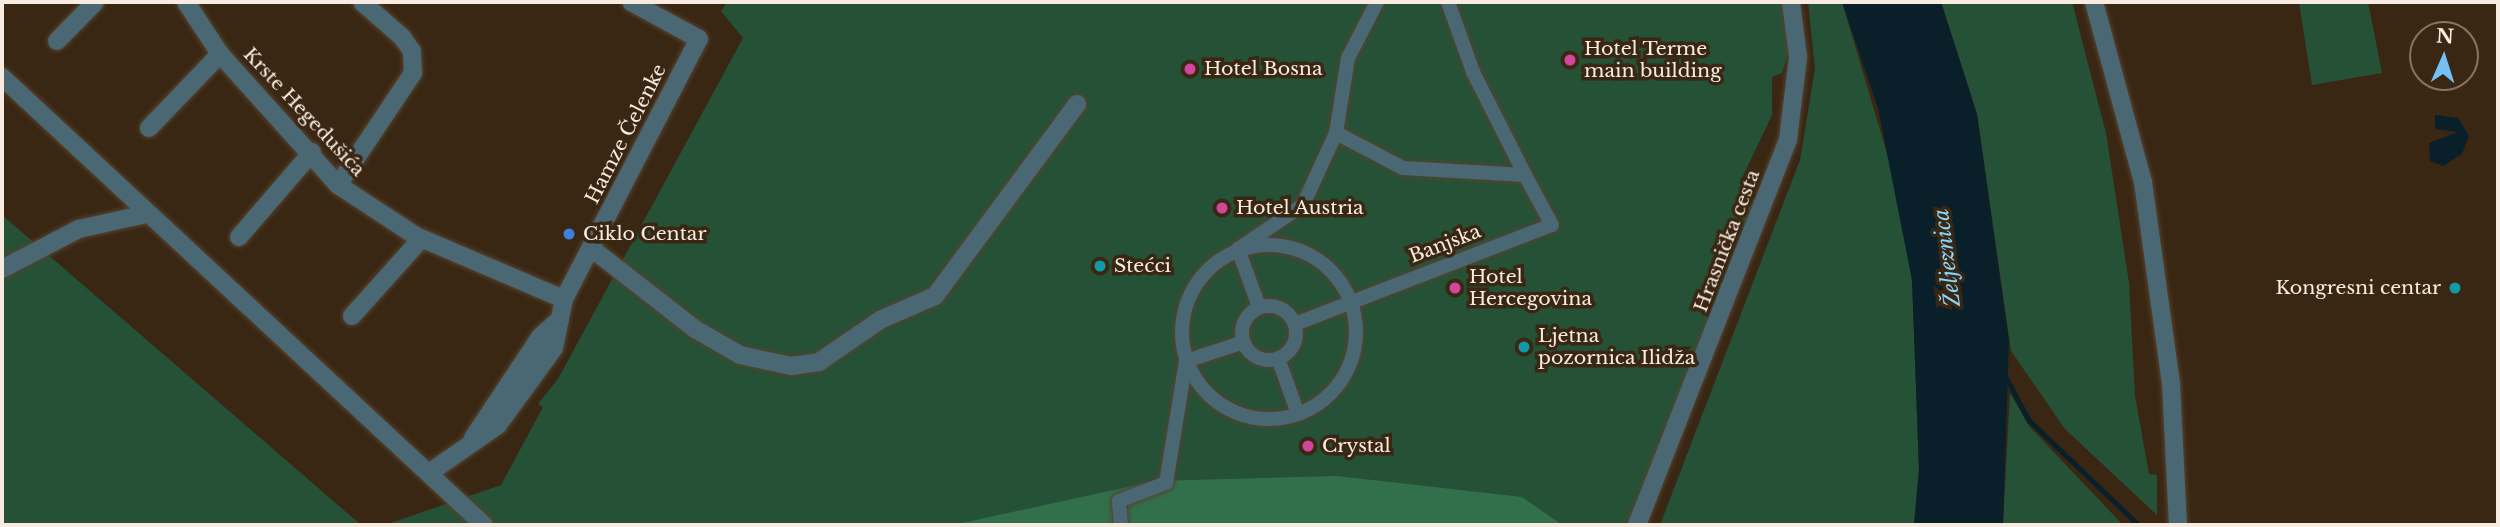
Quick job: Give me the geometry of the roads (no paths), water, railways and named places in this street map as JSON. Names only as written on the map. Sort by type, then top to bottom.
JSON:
[{"type":"street","points":[[57,41],[95,2]]},
{"type":"street","name":"Krste Hegedušića","points":[[186,2],[220,54],[312,152],[338,184],[421,239],[564,299]]},
{"type":"street","points":[[338,184],[413,73],[412,51],[402,37],[362,2]]},
{"type":"street","name":"Hamze Čelenke","points":[[429,473],[473,438],[532,347],[560,319],[564,299],[699,39],[650,6],[631,2]]},
{"type":"street","points":[[1121,525],[1119,501],[1166,483],[1186,361],[1183,309],[1197,281],[1238,249],[1303,205],[1336,132],[1348,58],[1377,2]]},
{"type":"street","points":[[1448,2],[1473,72],[1525,175]]},
{"type":"street","name":"Hrasnička cesta","points":[[1637,525],[1788,140],[1798,57],[1791,2]]},
{"type":"street","points":[[2094,2],[2143,182],[2162,302],[2177,473],[2178,525]]},
{"type":"street","points":[[149,128],[220,54]]},
{"type":"street","points":[[2,77],[146,214],[484,525]]},
{"type":"street","points":[[591,248],[695,329],[740,355],[791,366],[819,362],[880,320],[935,296],[1077,104]]},
{"type":"street","points":[[1336,132],[1404,168],[1525,175]]},
{"type":"street","points":[[239,237],[312,152]]},
{"type":"street","name":"Banjska","points":[[1295,324],[1552,225],[1525,175]]},
{"type":"street","points":[[2,269],[79,229],[146,214]]},
{"type":"street","points":[[352,316],[421,239]]},
{"type":"street","points":[[1186,361],[1200,387],[1236,413],[1272,419],[1298,414],[1329,396],[1348,371],[1356,347],[1352,302],[1338,277],[1302,250],[1273,244],[1238,249]]},
{"type":"street","points":[[1238,249],[1259,307]]},
{"type":"street","points":[[1277,306],[1295,324],[1296,341],[1278,358],[1261,359],[1244,342],[1243,326],[1259,307],[1277,306]]},
{"type":"street","points":[[1186,361],[1244,342]]},
{"type":"street","points":[[1278,358],[1298,414]]},
{"type":"water","name":"Željeznica","points":[[1842,2],[1941,2],[1977,114],[2009,341],[2003,525],[1914,525],[1919,469],[1912,280],[1878,108]]},
{"type":"water","points":[[2435,115],[2458,118],[2469,136],[2462,154],[2443,166],[2430,161],[2429,143],[2458,132],[2435,129]]},
{"type":"waterway","points":[[2007,379],[2029,420],[2139,525]]},
{"type":"place","name":"Hotel Terme main building","points":[[1570,60]]},
{"type":"place","name":"Hotel Bosna","points":[[1190,69]]},
{"type":"place","name":"Hotel Austria","points":[[1222,208]]},
{"type":"place","name":"Ciklo Centar","points":[[569,234]]},
{"type":"place","name":"Stećci","points":[[1100,266]]},
{"type":"place","name":"Hotel Hercegovina","points":[[1455,288]]},
{"type":"place","name":"Kongresni centar","points":[[2455,288]]},
{"type":"place","name":"Ljetna pozornica Ilidža","points":[[1524,347]]},
{"type":"place","name":"Crystal","points":[[1308,446]]}]
